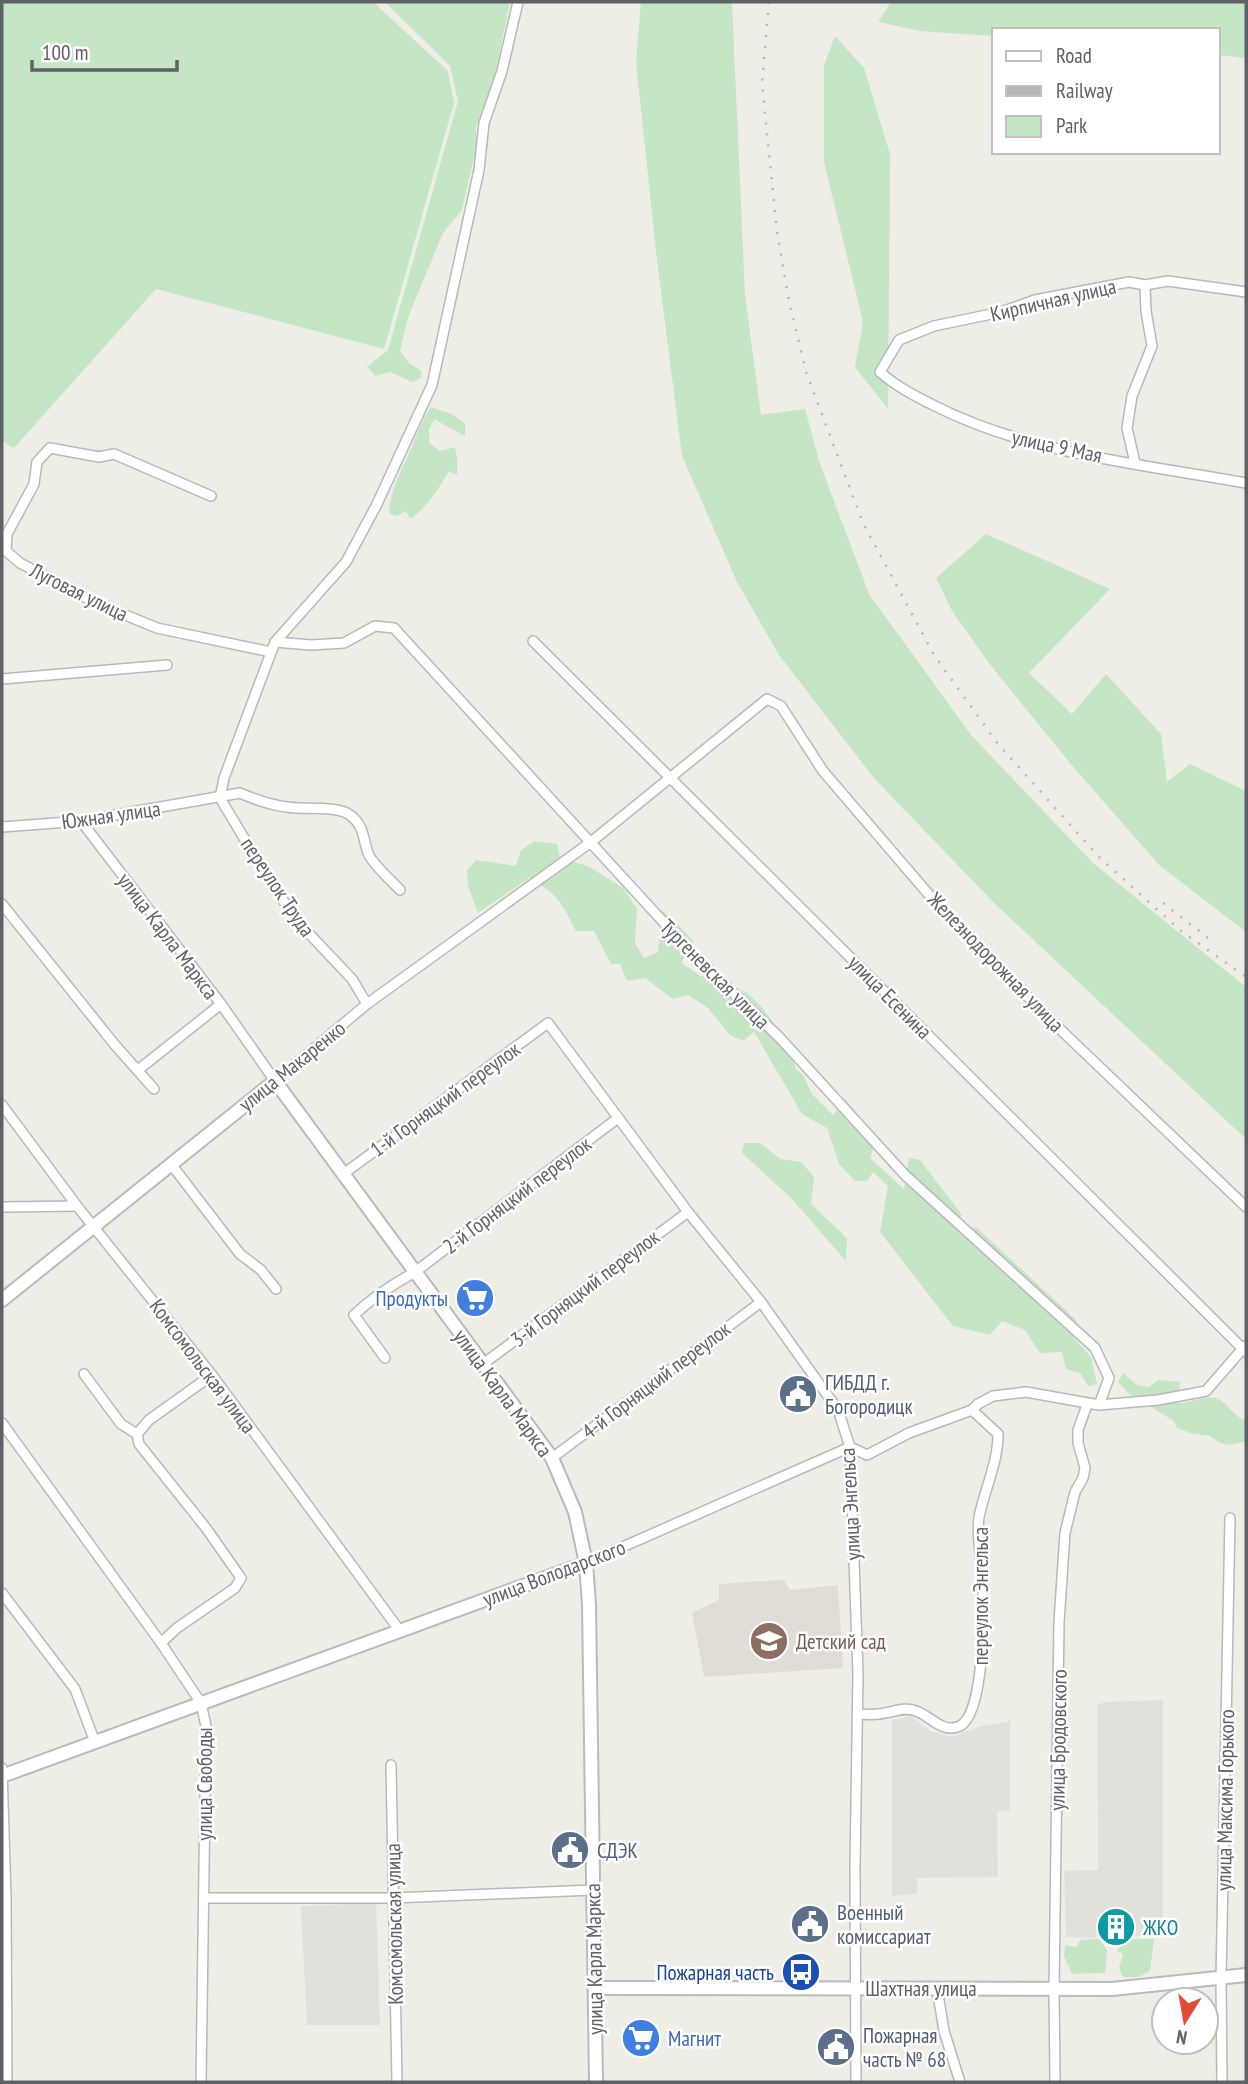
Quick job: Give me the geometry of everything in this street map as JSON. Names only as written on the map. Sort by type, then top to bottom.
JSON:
[{"type":"main road","name":"улица Макаренко","points":[[2,1300],[275,1081]]},
{"type":"main road","name":"улица Карла Маркса","points":[[275,1081],[552,1458],[575,1512],[586,1563],[590,1605],[596,2082]]},
{"type":"main road","name":"улица Володарского","points":[[2,1773],[95,1742],[586,1563]]},
{"type":"main road","name":"Шахтная улица","points":[[595,1988],[1124,1988],[1246,1975]]},
{"type":"street","points":[[220,798],[224,778],[275,642],[346,562],[377,504],[432,385],[479,170],[484,123],[502,71],[517,2]]},
{"type":"street","name":"Кирпичная улица","points":[[880,372],[899,341],[934,326],[1001,312],[1035,300],[1129,282],[1145,285],[1168,281],[1246,292]]},
{"type":"street","points":[[1135,463],[1127,428],[1132,396],[1152,346],[1145,285]]},
{"type":"street","name":"улица 9 Мая","points":[[880,372],[896,386],[975,425],[1021,441],[1246,483]]},
{"type":"street","name":"Луговая улица","points":[[211,496],[114,454],[99,457],[50,449],[37,462],[34,484],[7,534],[6,551],[20,564],[94,602],[156,628],[271,652]]},
{"type":"street","name":"Тургеневская улица","points":[[275,642],[311,645],[344,643],[375,626],[394,628],[671,932],[780,1038],[905,1175],[1095,1349],[1109,1378],[1098,1405]]},
{"type":"street","name":"улица Есенина","points":[[533,641],[1245,1348]]},
{"type":"street","points":[[2,679],[167,665]]},
{"type":"street","name":"улица Макаренко","points":[[275,1081],[367,1004],[591,842],[767,699]]},
{"type":"street","name":"Железнодорожная улица","points":[[767,699],[781,706],[822,771],[949,918],[1064,1033],[1246,1207]]},
{"type":"street","name":"Южная улица","points":[[2,827],[81,821],[240,793],[261,802],[289,808],[313,808],[349,814],[361,826],[368,854],[400,890]]},
{"type":"street","name":"переулок Труда","points":[[220,798],[269,880],[299,923],[352,978],[367,1004]]},
{"type":"street","name":"улица Карла Маркса","points":[[81,821],[221,1004],[275,1081]]},
{"type":"street","points":[[2,904],[154,1089]]},
{"type":"street","points":[[138,1070],[221,1004]]},
{"type":"street","name":"улица Энгельса","points":[[548,1023],[688,1212],[761,1302],[838,1410],[850,1447],[858,1714],[855,1867],[856,2082]]},
{"type":"street","name":"1-й Горняцкий переулок","points":[[342,1175],[548,1023]]},
{"type":"street","name":"Комсомольская улица","points":[[2,1105],[77,1206],[95,1225],[212,1376],[400,1630]]},
{"type":"street","name":"2-й Горняцкий переулок","points":[[385,1358],[354,1315],[392,1284],[415,1272],[618,1118]]},
{"type":"street","points":[[172,1164],[240,1254],[261,1270],[276,1289]]},
{"type":"street","points":[[2,1207],[77,1206]]},
{"type":"street","name":"3-й Горняцкий переулок","points":[[483,1364],[688,1212]]},
{"type":"street","name":"4-й Горняцкий переулок","points":[[552,1458],[761,1302]]},
{"type":"street","name":"улица Володарского","points":[[586,1563],[850,1447],[867,1455],[909,1433],[972,1410],[993,1396],[1026,1392],[1098,1405],[1158,1400],[1206,1391],[1245,1348]]},
{"type":"street","points":[[84,1374],[121,1424],[137,1434],[139,1444],[206,1528],[241,1578],[235,1588],[177,1628],[161,1643]]},
{"type":"street","points":[[137,1434],[149,1420],[212,1376]]},
{"type":"street","name":"улица Бродовского","points":[[1055,2082],[1059,1622],[1065,1533],[1075,1492],[1085,1468],[1078,1443],[1078,1430],[1087,1405]]},
{"type":"street","name":"переулок Энгельса","points":[[858,1714],[876,1715],[903,1709],[917,1711],[942,1726],[951,1728],[968,1720],[974,1706],[982,1664],[983,1580],[979,1517],[994,1469],[998,1434],[972,1410]]},
{"type":"street","name":"улица Свободы","points":[[2,1423],[161,1643],[201,1703],[206,1726],[201,2082]]},
{"type":"street","name":"улица Максима Горького","points":[[1222,2082],[1221,1979],[1230,1518]]},
{"type":"street","points":[[2,1593],[75,1689],[95,1742]]},
{"type":"street","name":"Комсомольская улица","points":[[391,1765],[397,2082]]},
{"type":"street","points":[[2,1773],[7,2082]]},
{"type":"street","points":[[204,1898],[393,1898],[593,1890]]},
{"type":"street","points":[[937,1988],[944,2031],[960,2082]]},
{"type":"shaded area","name":"Детский сад","points":[[784,1580],[790,1590],[838,1585],[843,1668],[704,1677],[692,1613],[719,1600],[719,1584]]},
{"type":"shaded area","name":"ЖКО","points":[[1163,1700],[1163,1935],[1134,1936],[1133,1914],[1097,1917],[1096,1938],[1066,1937],[1064,1871],[1098,1870],[1097,1705],[1105,1702]]},
{"type":"shaded area","points":[[911,1716],[930,1731],[951,1737],[982,1726],[1010,1721],[1010,1810],[997,1812],[998,1877],[917,1878],[917,1894],[892,1896],[892,1720]]},
{"type":"shaded area","points":[[376,1903],[380,2025],[307,2025],[301,1906]]},
{"type":"green space","points":[[2,2],[373,2],[448,71],[454,103],[384,349],[156,289],[14,448],[2,441]]},
{"type":"green space","points":[[385,2],[510,2],[495,75],[476,127],[476,149],[462,210],[443,233],[408,317],[400,351],[409,363],[421,371],[421,378],[412,382],[390,372],[376,376],[367,367],[388,350],[458,101],[450,66]]},
{"type":"green space","points":[[641,2],[732,2],[745,295],[761,415],[805,409],[820,464],[869,594],[971,735],[1093,863],[1246,987],[1246,1139],[994,903],[873,777],[779,655],[737,582],[682,456],[636,63]]},
{"type":"green space","points":[[891,2],[1246,2],[1246,58],[1220,55],[1220,28],[992,28],[992,36],[919,31],[878,22]]},
{"type":"green space","points":[[835,36],[864,68],[890,154],[888,409],[855,367],[863,322],[824,162],[824,65]]},
{"type":"green space","points":[[431,407],[452,414],[465,423],[465,436],[434,419],[429,430],[429,443],[440,451],[455,447],[457,475],[449,471],[427,504],[416,515],[410,519],[406,511],[397,516],[389,513],[394,487]]},
{"type":"green space","points":[[986,534],[1110,589],[1029,673],[1072,714],[1106,674],[1161,734],[1167,782],[1190,764],[1246,791],[1246,932],[1159,865],[1075,769],[991,666],[952,611],[936,578]]},
{"type":"green space","points":[[535,841],[557,844],[560,858],[588,866],[623,888],[637,908],[635,943],[644,958],[658,952],[662,911],[675,921],[694,942],[681,963],[701,976],[746,992],[760,1005],[785,1038],[796,1069],[803,1075],[812,1094],[833,1115],[845,1099],[877,1138],[870,1158],[904,1189],[909,1158],[920,1160],[962,1215],[953,1228],[977,1228],[1074,1318],[1082,1331],[1074,1338],[1091,1357],[1097,1384],[1088,1386],[1081,1374],[1066,1369],[1062,1352],[1040,1353],[1025,1330],[1002,1321],[990,1335],[953,1326],[880,1232],[888,1186],[873,1172],[867,1181],[855,1181],[839,1164],[827,1128],[802,1114],[754,1032],[743,1041],[730,1035],[708,1008],[688,995],[673,999],[645,978],[627,981],[620,964],[611,964],[594,931],[576,931],[558,900],[529,878],[478,913],[468,886],[467,870],[476,860],[516,866],[521,850]]},
{"type":"green space","points":[[744,1143],[760,1143],[780,1159],[801,1162],[814,1177],[811,1204],[847,1238],[846,1261],[792,1199],[742,1153]]},
{"type":"green space","points":[[1123,1373],[1137,1385],[1149,1387],[1158,1380],[1180,1382],[1178,1403],[1218,1399],[1238,1417],[1246,1420],[1246,1441],[1229,1445],[1210,1436],[1190,1433],[1176,1427],[1174,1421],[1129,1394],[1118,1382]]},
{"type":"green space","points":[[1099,1939],[1107,1950],[1105,1973],[1072,1974],[1064,1956],[1065,1945],[1076,1947],[1081,1940]]},
{"type":"green space","points":[[1154,1939],[1150,1971],[1138,1977],[1123,1977],[1119,1968],[1123,1954],[1117,1951],[1125,1940]]},
{"type":"railway","points":[[769,2],[762,84],[777,232],[788,296],[806,372],[863,523],[934,655],[998,744],[1100,858],[1181,931],[1246,977]]},
{"type":"railway","points":[[1163,903],[1213,942]]},
{"type":"place","name":"Продукты","points":[[475,1298]]},
{"type":"place","name":"ГИБДД г. Богородицк","points":[[798,1394]]},
{"type":"place","name":"Детский сад","points":[[769,1641]]},
{"type":"place","name":"СДЭК","points":[[570,1850]]},
{"type":"place","name":"Военный комиссариат","points":[[810,1924]]},
{"type":"place","name":"ЖКО","points":[[1116,1927]]},
{"type":"place","name":"Пожарная часть","points":[[801,1972]]},
{"type":"place","name":"Магнит","points":[[641,2038]]},
{"type":"place","name":"Пожарная часть № 68","points":[[836,2047]]}]
